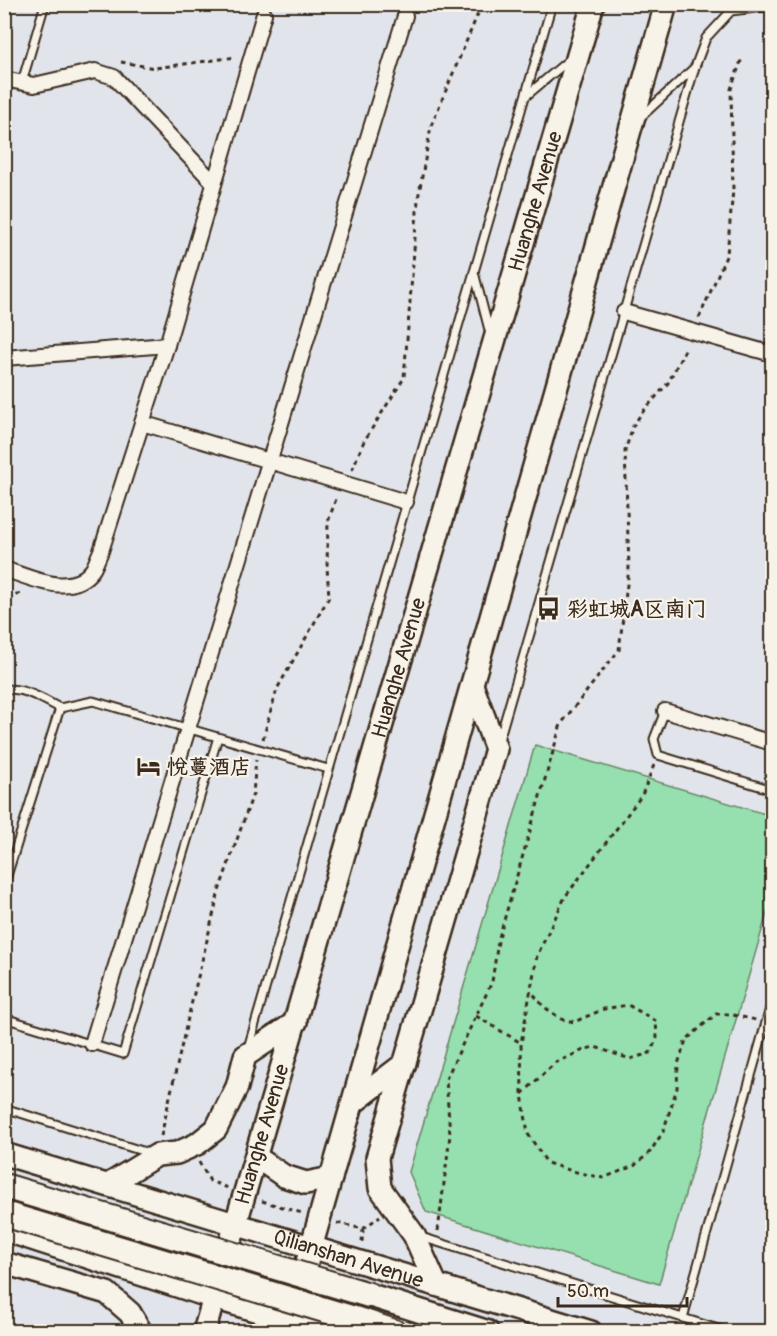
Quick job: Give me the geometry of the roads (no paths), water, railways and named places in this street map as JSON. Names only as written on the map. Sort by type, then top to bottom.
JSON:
[{"type":"highway","points":[[4,1186],[487,1332]]},
{"type":"highway","points":[[4,1214],[394,1332]]},
{"type":"main road","name":"Huanghe Avenue","points":[[204,1332],[593,4]]},
{"type":"main road","points":[[289,1326],[632,124],[660,9]]},
{"type":"main road","points":[[436,1284],[414,1235],[380,1188],[377,1158],[496,749],[472,685]]},
{"type":"main road","points":[[108,1185],[157,1155],[177,1153],[197,1144],[216,1129],[237,1086],[245,1056],[296,1022]]},
{"type":"main road","points":[[353,1103],[405,1063]]},
{"type":"main road","name":"Qilianshan Avenue","points":[[4,1154],[591,1332]]},
{"type":"main road","points":[[256,1157],[284,1176],[306,1183],[331,1178]]},
{"type":"main road","points":[[4,1230],[214,1298],[289,1326],[328,1332]]},
{"type":"main road","points":[[4,1263],[107,1293],[130,1313],[141,1332]]},
{"type":"street","points":[[4,569],[57,586],[77,583],[93,570],[167,345],[264,14]]},
{"type":"street","points":[[92,1044],[405,15]]},
{"type":"street","points":[[4,79],[34,85],[95,72],[114,77],[214,183]]},
{"type":"street","points":[[624,312],[772,354]]},
{"type":"street","points":[[4,358],[167,345]]},
{"type":"street","points":[[142,423],[406,502]]},
{"type":"street","points":[[665,711],[772,742]]},
{"type":"lane","points":[[22,83],[45,4]]},
{"type":"lane","points":[[245,1056],[552,4]]},
{"type":"lane","points":[[496,749],[695,67],[706,38],[731,11],[772,6]]},
{"type":"lane","points":[[525,96],[579,51]]},
{"type":"lane","points":[[632,124],[695,67]]},
{"type":"lane","points":[[474,269],[493,346]]},
{"type":"lane","points":[[4,690],[11,689],[34,696],[60,708],[93,701],[328,769]]},
{"type":"lane","points":[[6,879],[60,708]]},
{"type":"lane","points":[[665,711],[654,739],[658,755],[772,790]]},
{"type":"lane","points":[[4,1018],[123,1054],[218,737]]},
{"type":"lane","points":[[683,1318],[772,1001]]},
{"type":"lane","points":[[4,1108],[157,1155]]},
{"type":"lane","points":[[414,1235],[728,1332]]},
{"type":"place","name":"彩虹城A区南门","points":[[549,609]]},
{"type":"place","name":"悦蔓酒店","points":[[149,767]]}]
